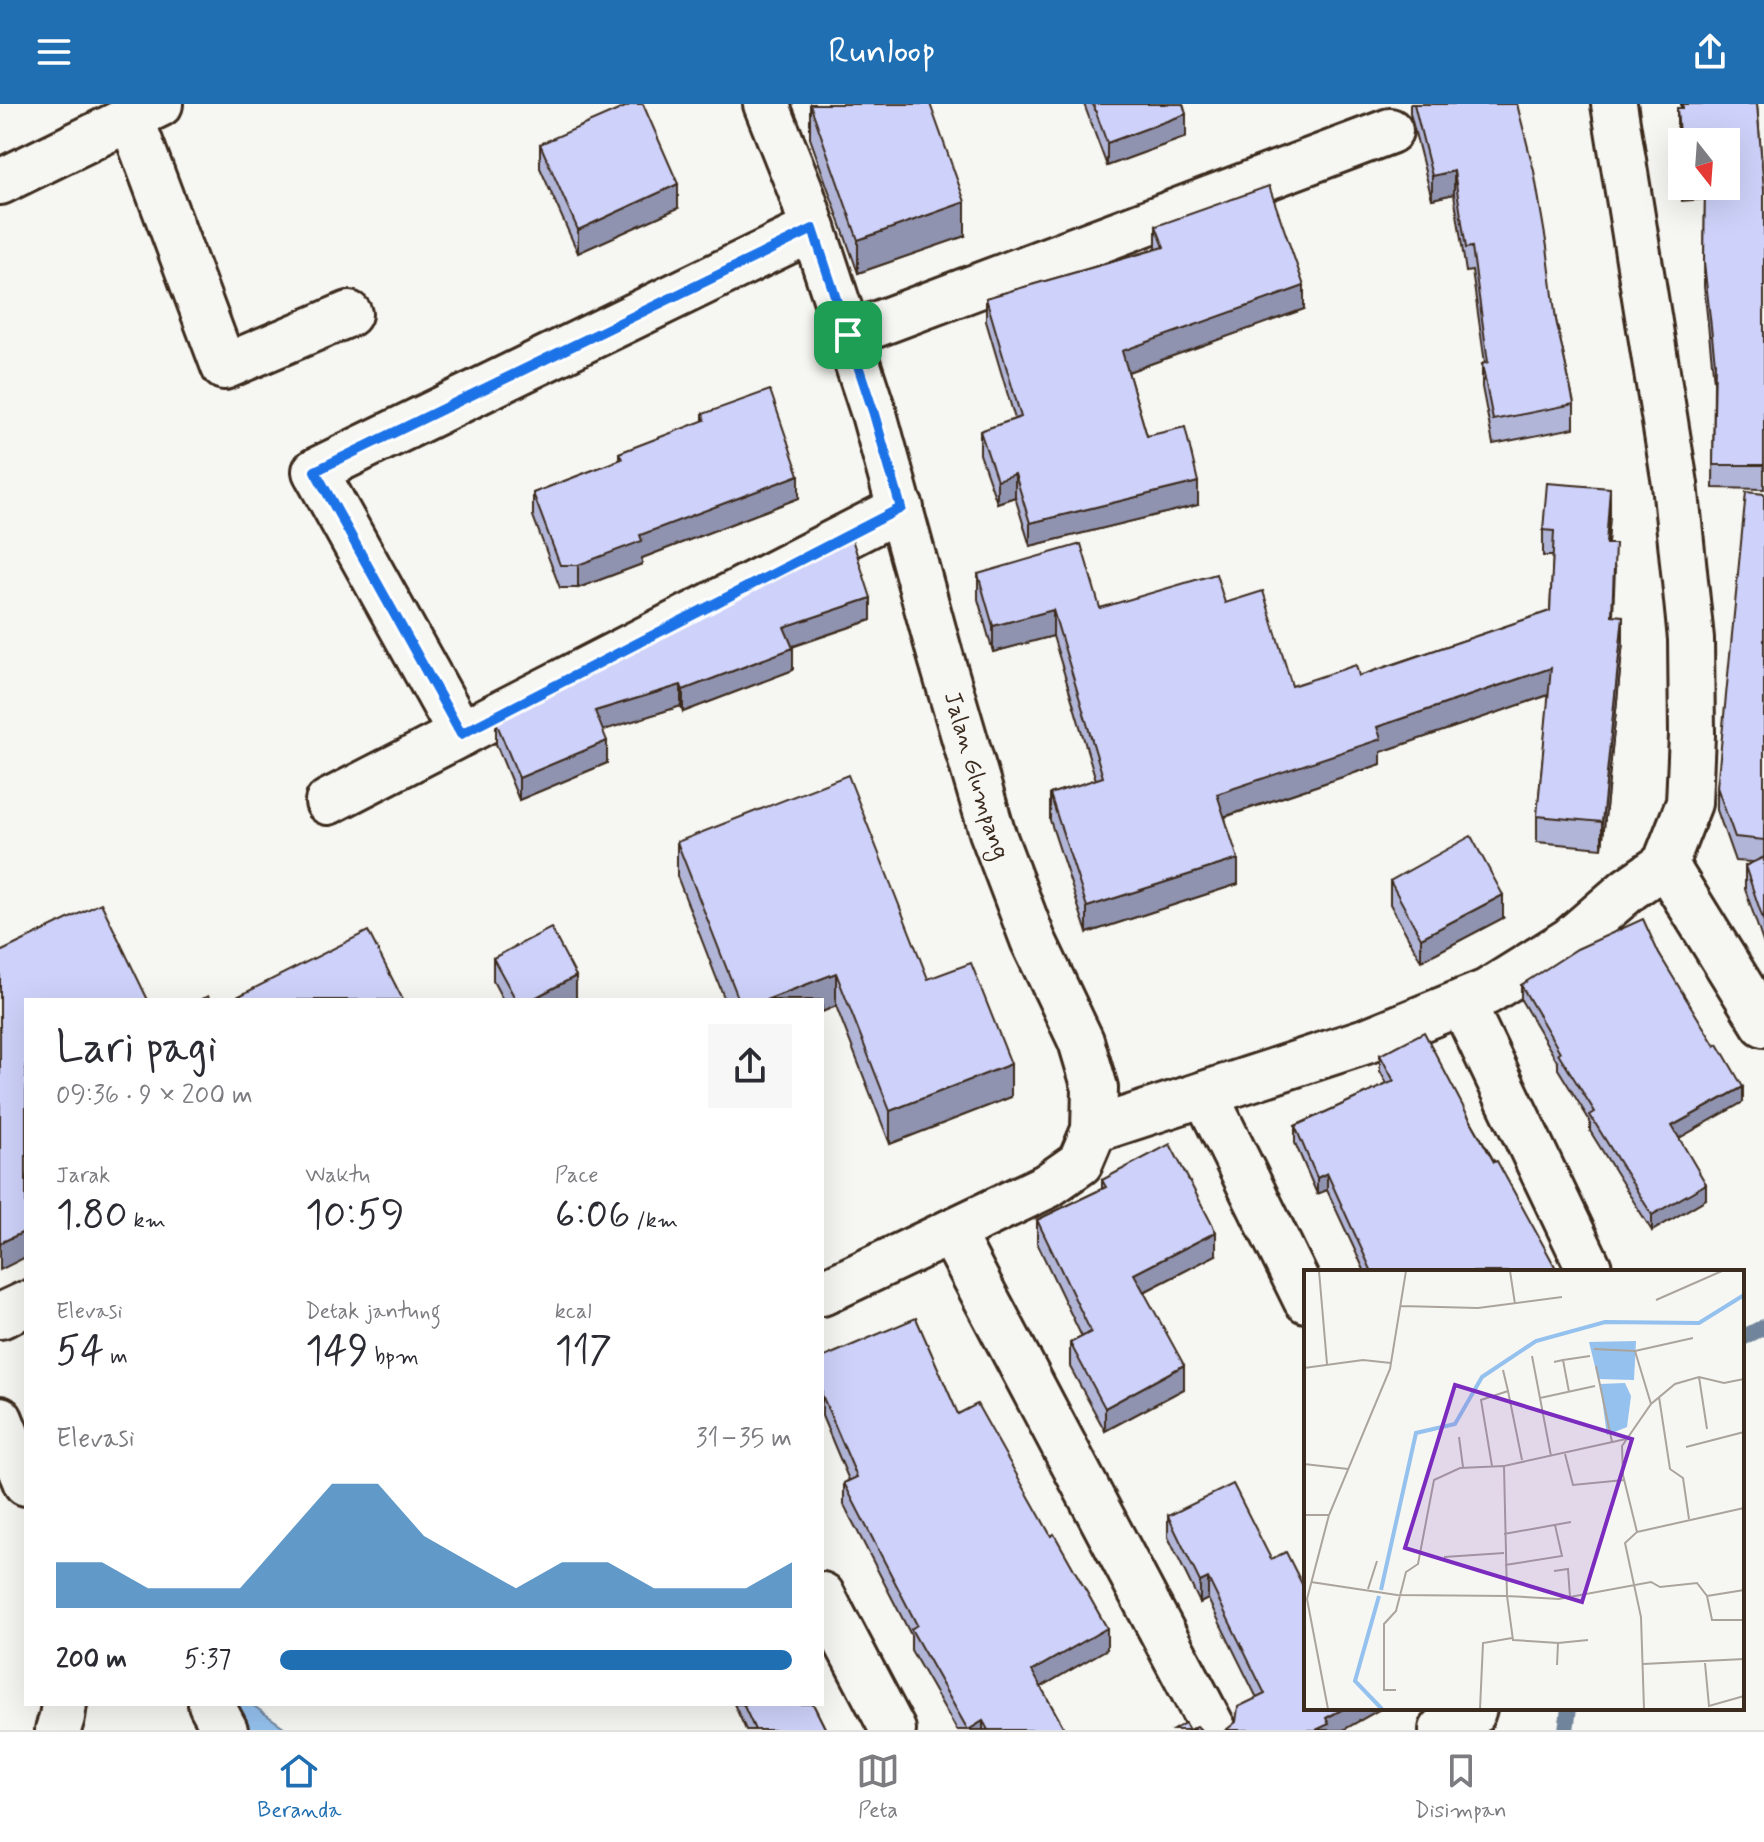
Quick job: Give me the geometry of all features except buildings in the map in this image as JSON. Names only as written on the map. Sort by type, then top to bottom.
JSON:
[{"type":"street","name":"Jalan Glumpang","points":[[766,104],[800,189],[874,414],[992,832],[1033,940],[1081,1041],[1095,1088],[1094,1130],[1080,1163],[1047,1186],[824,1292]]},
{"type":"street","points":[[1094,1130],[1366,1041],[1487,992],[1570,940],[1629,889],[1665,864],[1689,803],[1691,639],[1675,484],[1614,104]]},
{"type":"street","points":[[0,182],[145,111],[224,367],[349,314]]},
{"type":"street","points":[[848,335],[1390,131]]},
{"type":"street","points":[[461,734],[315,471],[813,229]]},
{"type":"street","points":[[328,802],[901,508]]},
{"type":"street","points":[[1665,864],[1764,1024]]},
{"type":"street","points":[[1462,1002],[1589,1268]]},
{"type":"street","points":[[1205,1094],[1304,1296]]},
{"type":"street","points":[[951,1232],[1214,1730]]},
{"type":"street","points":[[0,1316],[24,1305]]},
{"type":"street","points":[[0,1419],[24,1478]]},
{"type":"street","points":[[824,1599],[893,1730]]},
{"type":"street","points":[[212,1706],[225,1730]]},
{"type":"street","points":[[1442,1730],[1472,1714],[1473,1710]]},
{"type":"water","points":[[234,1706],[254,1706],[288,1730],[197,1730]]},
{"type":"waterway","points":[[1744,1337],[1764,1327]]},
{"type":"waterway","points":[[1566,1730],[1569,1710]]},
{"type":"route","points":[[813,229],[848,335],[901,508],[461,734],[315,471],[813,229]]}]
